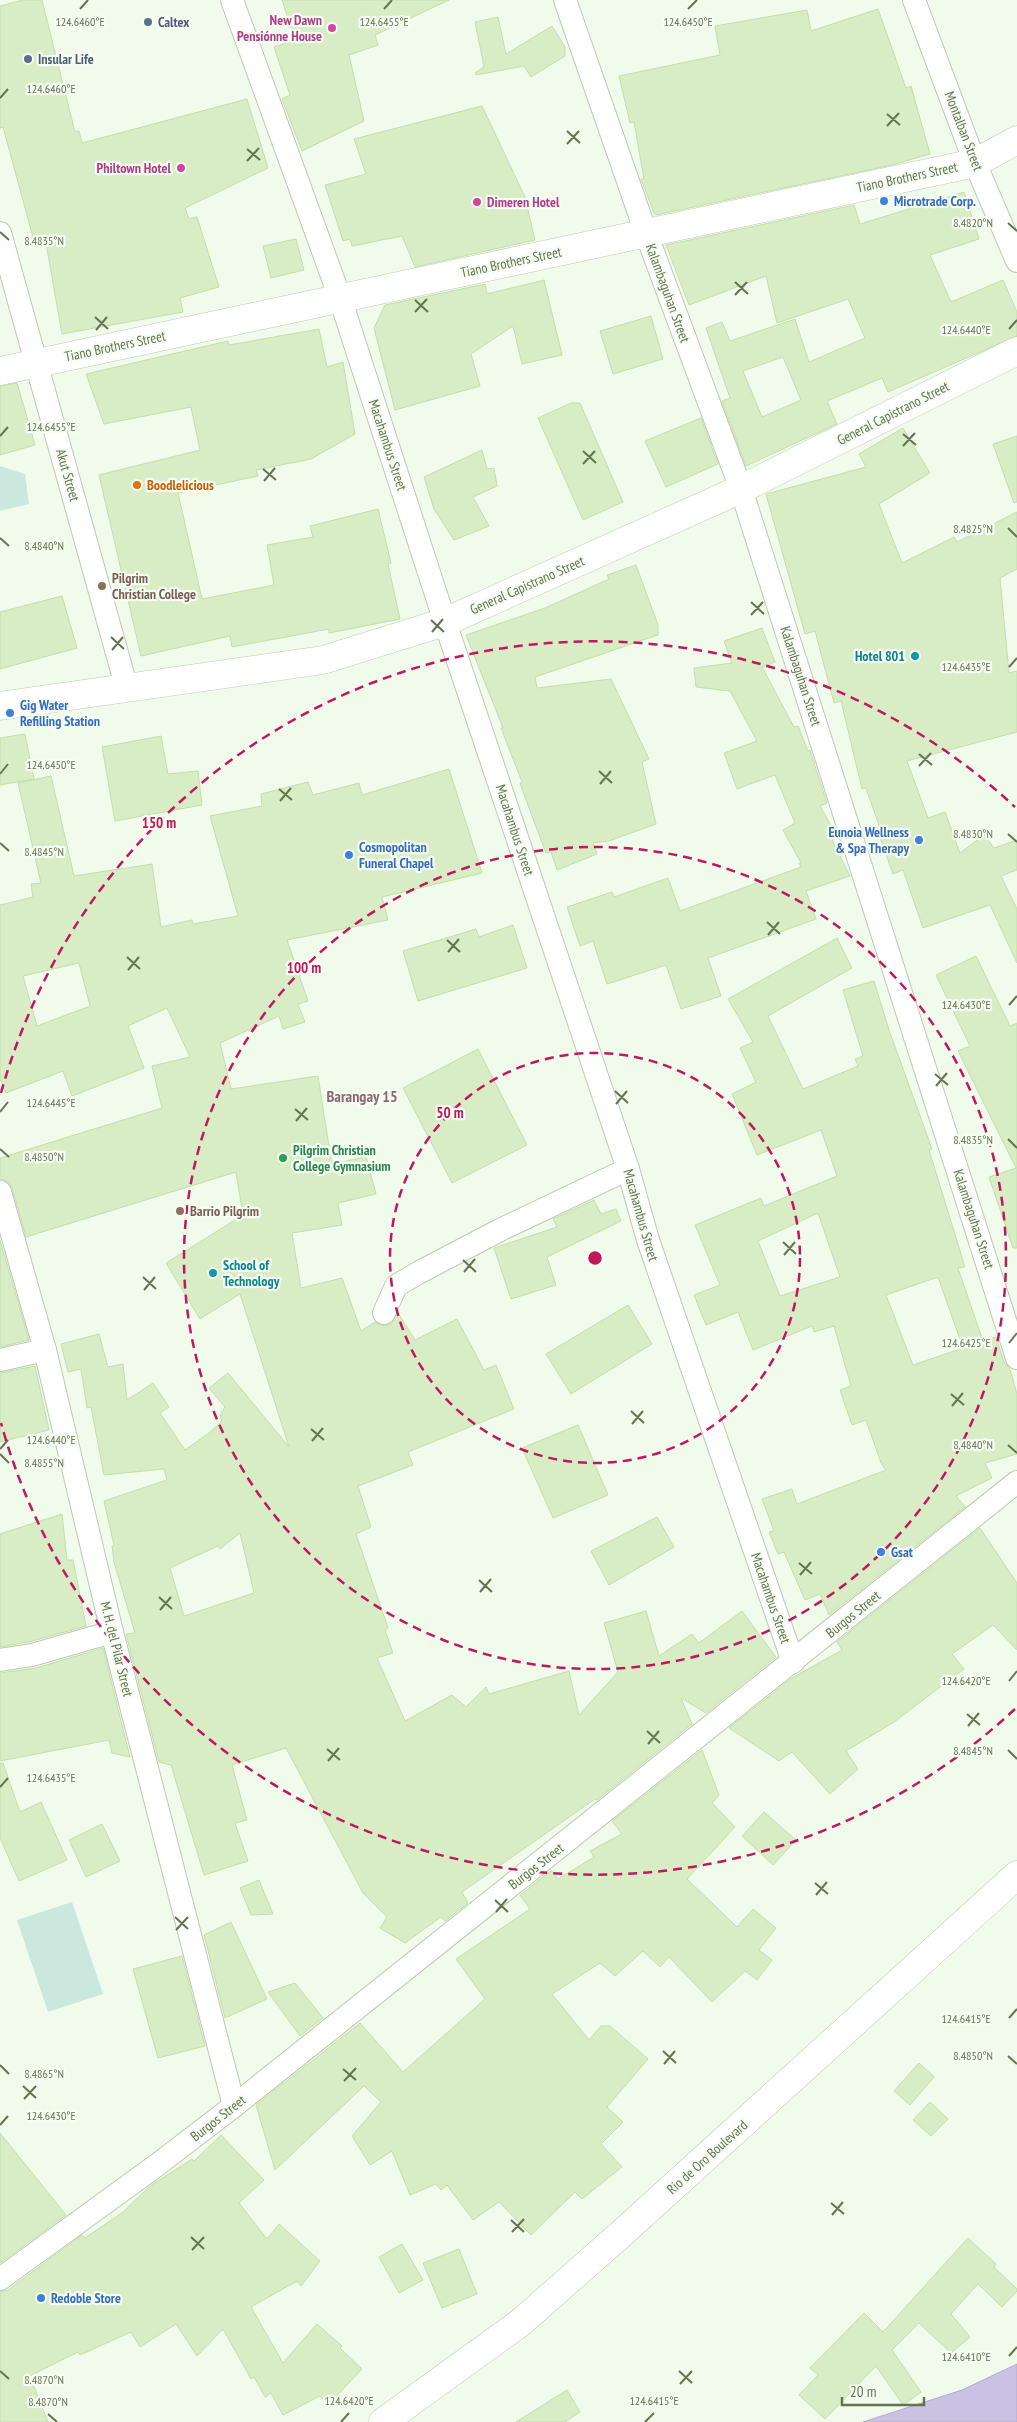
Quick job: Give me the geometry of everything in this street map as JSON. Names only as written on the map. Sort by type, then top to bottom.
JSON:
[{"type":"main road","name":"Tiano Brothers Street","points":[[0,371],[975,163],[1017,140]]},
{"type":"main road","name":"General Capistrano Street","points":[[0,706],[323,660],[445,622],[741,490],[1017,351]]},
{"type":"main road","name":"Rio de Oro Boulevard","points":[[383,2422],[520,2323],[643,2215],[1017,1875]]},
{"type":"street","name":"Macahambus Street","points":[[232,0],[340,298],[445,622],[628,1169],[648,1240],[793,1662]]},
{"type":"street","name":"Kalambaguhan Street","points":[[565,0],[646,233],[741,490],[1017,1358]]},
{"type":"street","name":"Montalban Street","points":[[914,0],[975,163],[1017,261]]},
{"type":"street","name":"Akut Street","points":[[0,233],[127,689]]},
{"type":"street","points":[[384,1313],[396,1286],[418,1273],[508,1226],[628,1169]]},
{"type":"street","name":"M. H. del Pilar Street","points":[[0,1192],[46,1350],[112,1632],[234,2106]]},
{"type":"street","points":[[0,1360],[46,1350]]},
{"type":"street","name":"Burgos Street","points":[[0,2279],[157,2165],[234,2106],[1017,1482]]},
{"type":"street","points":[[0,1660],[32,1654],[112,1632]]},
{"type":"shaded area","points":[[0,466],[25,474],[29,504],[0,511]]},
{"type":"shaded area","points":[[72,1902],[103,1994],[48,2012],[17,1920]]},
{"type":"shaded area","points":[[1017,2364],[1017,2422],[863,2422],[962,2390]]},
{"type":"building","points":[[23,0],[42,0],[75,132],[79,131],[82,143],[247,99],[268,168],[185,208],[189,219],[197,217],[219,287],[180,298],[183,312],[62,334],[45,238],[34,241],[3,127],[0,128],[0,6]]},
{"type":"building","points":[[282,0],[449,0],[375,35],[378,45],[349,55],[364,121],[302,151],[282,99],[290,95],[274,47],[295,40]]},
{"type":"building","points":[[878,9],[906,88],[911,86],[930,154],[892,165],[656,215],[654,213],[641,179],[644,179],[634,122],[630,123],[619,76],[720,55],[715,26],[807,10],[811,31]]},
{"type":"building","points":[[498,17],[506,54],[552,26],[565,47],[565,56],[531,77],[524,66],[476,75],[475,73],[484,67],[475,22]]},
{"type":"building","points":[[482,106],[525,197],[535,240],[415,267],[402,236],[352,246],[350,239],[343,241],[325,185],[366,174],[354,139]]},
{"type":"building","points":[[964,192],[979,239],[930,255],[951,302],[1003,280],[1017,312],[1017,336],[888,392],[882,378],[827,401],[837,424],[746,466],[722,401],[730,398],[706,328],[722,322],[730,341],[795,319],[809,362],[865,338],[848,299],[777,323],[766,276],[689,305],[666,245],[854,205],[860,224]],"holes":[[[783,357],[801,400],[762,417],[743,371]]]},
{"type":"building","points":[[296,239],[304,270],[271,278],[263,246]]},
{"type":"building","points":[[544,280],[562,355],[522,364],[513,326],[471,354],[480,386],[395,410],[374,328],[385,305],[485,284],[487,294]]},
{"type":"building","points":[[651,316],[663,359],[613,374],[600,331]]},
{"type":"building","points":[[319,329],[327,367],[343,362],[355,434],[311,459],[256,470],[258,476],[178,493],[202,599],[274,585],[267,545],[313,537],[310,526],[378,509],[391,563],[388,564],[400,619],[329,633],[329,629],[232,647],[230,636],[141,656],[99,475],[200,450],[191,407],[104,424],[86,374],[228,341],[229,345]]},
{"type":"building","points":[[17,383],[35,445],[0,455],[0,386]]},
{"type":"building","points":[[571,403],[580,403],[623,502],[583,520],[538,418]]},
{"type":"building","points":[[701,418],[718,464],[666,487],[645,441]]},
{"type":"building","points":[[903,428],[930,473],[879,504],[902,563],[954,537],[957,542],[1017,512],[1017,569],[1000,578],[1009,673],[1017,671],[1017,732],[907,761],[928,818],[945,812],[960,853],[984,835],[994,848],[1017,840],[1017,870],[1001,876],[1017,909],[1017,963],[990,905],[923,928],[903,870],[893,874],[879,835],[882,834],[866,788],[862,789],[841,701],[834,703],[815,631],[805,634],[766,494],[866,467],[859,454]]},
{"type":"building","points":[[1017,436],[1017,502],[1014,503],[993,444]]},
{"type":"building","points":[[482,450],[487,469],[494,468],[497,486],[473,497],[489,526],[454,540],[434,509],[424,477]]},
{"type":"building","points":[[636,565],[658,625],[658,635],[535,677],[537,688],[611,679],[649,759],[642,762],[656,824],[609,841],[593,843],[597,854],[557,870],[551,852],[546,853],[501,728],[503,728],[466,635],[545,608],[609,579],[607,575]]},
{"type":"building","points":[[62,596],[77,648],[0,669],[0,612]]},
{"type":"building","points":[[762,628],[775,662],[762,667],[794,727],[798,726],[808,751],[810,750],[827,803],[820,806],[837,836],[832,840],[850,876],[806,891],[816,919],[708,958],[721,996],[681,1009],[666,965],[607,984],[593,941],[580,946],[567,907],[612,892],[614,897],[668,878],[680,911],[801,867],[799,863],[801,863],[783,830],[795,823],[775,775],[737,789],[724,753],[757,741],[730,691],[696,687],[694,668],[732,663],[724,641]]},
{"type":"building","points":[[25,734],[34,779],[0,785],[0,738]]},
{"type":"building","points":[[161,736],[168,774],[198,771],[202,805],[115,821],[102,747]]},
{"type":"building","points":[[449,769],[482,873],[382,897],[388,920],[287,940],[308,1001],[298,1004],[305,1022],[283,1029],[279,1016],[220,1043],[231,1089],[318,1076],[332,1165],[366,1156],[376,1194],[338,1203],[342,1225],[292,1233],[301,1288],[342,1278],[361,1331],[375,1322],[385,1326],[391,1324],[398,1313],[415,1340],[457,1319],[484,1370],[496,1365],[514,1409],[408,1452],[413,1465],[358,1486],[371,1527],[356,1534],[388,1628],[385,1630],[393,1653],[377,1658],[405,1721],[452,1695],[466,1707],[486,1687],[489,1694],[569,1671],[579,1715],[618,1672],[604,1623],[646,1611],[659,1656],[692,1634],[699,1643],[742,1611],[776,1657],[706,1713],[681,1698],[692,1724],[597,1800],[595,1799],[462,1892],[468,1903],[445,1921],[441,1917],[405,1943],[380,1928],[387,1917],[363,1893],[286,1748],[232,1765],[247,1820],[235,1823],[248,1861],[204,1875],[171,1765],[159,1762],[126,1634],[135,1633],[114,1562],[112,1546],[114,1545],[104,1501],[167,1480],[164,1469],[104,1475],[91,1407],[87,1408],[81,1369],[68,1372],[61,1344],[99,1334],[108,1367],[123,1364],[127,1400],[153,1383],[169,1407],[160,1413],[185,1450],[222,1421],[220,1415],[225,1407],[209,1388],[228,1373],[289,1447],[240,1294],[200,1319],[166,1263],[243,1215],[236,1172],[26,1237],[12,1188],[9,1182],[0,1179],[0,1158],[162,1108],[152,1066],[190,1057],[167,1008],[128,1026],[144,1068],[72,1096],[63,1071],[6,1093],[0,1079],[0,905],[33,897],[31,884],[41,883],[18,783],[51,776],[74,876],[152,864],[161,927],[192,920],[193,924],[238,916],[210,816],[262,806],[261,794],[308,782],[313,795],[359,783],[362,795]],"holes":[[[79,963],[90,1006],[37,1026],[23,976]],[[240,1533],[254,1593],[184,1616],[170,1568],[218,1546],[220,1549]]]},
{"type":"building","points":[[513,925],[527,968],[418,1001],[403,951],[476,929],[479,937]]},
{"type":"building","points":[[837,938],[852,968],[768,1016],[803,1089],[858,1066],[855,1059],[863,1056],[843,990],[874,981],[889,1030],[932,1149],[929,1150],[965,1267],[958,1268],[983,1341],[996,1337],[1004,1362],[1010,1369],[1017,1394],[1017,1454],[985,1463],[992,1478],[956,1496],[965,1507],[829,1615],[820,1594],[805,1600],[784,1552],[778,1554],[769,1532],[774,1531],[762,1499],[792,1489],[797,1504],[886,1470],[881,1463],[866,1420],[852,1425],[840,1390],[851,1386],[834,1326],[814,1332],[812,1326],[753,1350],[738,1312],[706,1325],[694,1295],[720,1285],[695,1225],[761,1198],[764,1206],[837,1176],[821,1130],[757,1155],[732,1094],[756,1082],[740,1048],[753,1042],[728,999]],"holes":[[[818,1213],[840,1277],[780,1296],[758,1241]],[[938,1277],[963,1348],[913,1365],[886,1295]]]},
{"type":"building","points":[[976,956],[1010,1026],[1017,1023],[1017,1248],[1013,1248],[989,1177],[1016,1168],[958,1051],[970,1046],[936,975]]},
{"type":"building","points":[[478,1049],[527,1145],[452,1183],[403,1088]]},
{"type":"building","points":[[594,1200],[601,1214],[616,1209],[621,1221],[547,1257],[556,1285],[511,1299],[494,1248],[557,1227],[553,1219]]},
{"type":"building","points":[[0,1240],[29,1340],[0,1347]]},
{"type":"building","points":[[628,1305],[652,1344],[571,1394],[546,1354]]},
{"type":"building","points":[[35,1366],[49,1430],[0,1442],[0,1373]]},
{"type":"building","points":[[578,1425],[608,1495],[553,1518],[522,1448]]},
{"type":"building","points":[[62,1514],[67,1560],[73,1560],[86,1626],[29,1642],[0,1647],[0,1534]]},
{"type":"building","points":[[657,1517],[674,1547],[609,1585],[591,1551]]},
{"type":"building","points":[[980,1528],[1017,1583],[1017,1650],[993,1625],[952,1654],[964,1669],[894,1722],[846,1751],[858,1769],[830,1794],[792,1752],[779,1761],[729,1728],[792,1678],[842,1650],[837,1642]]},
{"type":"building","points":[[103,1648],[130,1757],[112,1753],[109,1740],[0,1761],[0,1673],[36,1668]]},
{"type":"building","points":[[702,1750],[719,1795],[712,1803],[735,1827],[687,1879],[737,1927],[753,1909],[776,1928],[759,1950],[772,1960],[757,1980],[745,1971],[712,2002],[669,1957],[660,1967],[643,1951],[615,1976],[600,1963],[552,1994],[589,2040],[601,2026],[610,2026],[648,2059],[607,2107],[623,2122],[601,2144],[622,2167],[582,2199],[575,2192],[531,2235],[499,2202],[473,2220],[447,2185],[441,2190],[436,2184],[410,2195],[392,2151],[370,2165],[352,2136],[381,2102],[364,2086],[275,2170],[256,2105],[360,2023],[403,2072],[485,1999],[456,1959],[530,1909],[520,1895],[548,1873],[552,1871],[558,1879],[594,1857],[590,1851],[622,1834],[612,1821]]},
{"type":"building","points":[[0,1763],[3,1763],[20,1812],[41,1802],[67,1860],[19,1881],[0,1838]]},
{"type":"building","points":[[764,1812],[796,1840],[773,1865],[742,1836]]},
{"type":"building","points":[[102,1824],[120,1861],[86,1877],[69,1840]]},
{"type":"building","points":[[259,1880],[273,1914],[251,1915],[240,1888]]},
{"type":"building","points":[[231,1922],[267,1999],[225,2018],[204,1935]]},
{"type":"building","points":[[182,1956],[205,2046],[158,2058],[133,1969]]},
{"type":"building","points":[[295,1983],[323,2018],[300,2036],[268,1992]]},
{"type":"building","points":[[919,2063],[934,2077],[910,2105],[894,2091]]},
{"type":"building","points":[[930,2102],[948,2119],[931,2136],[913,2120]]},
{"type":"building","points":[[0,2133],[66,2215],[0,2263]]},
{"type":"building","points":[[221,2135],[264,2180],[239,2203],[267,2239],[279,2224],[320,2261],[301,2286],[297,2281],[251,2307],[283,2363],[317,2324],[342,2346],[340,2348],[362,2369],[329,2404],[320,2396],[283,2415],[271,2393],[265,2397],[254,2377],[251,2379],[223,2329],[197,2356],[176,2324],[140,2347],[131,2332],[80,2355],[78,2352],[30,2376],[48,2422],[0,2422],[0,2292],[8,2290],[82,2235],[85,2238],[123,2212],[150,2186],[192,2159],[194,2161]]},
{"type":"building","points":[[968,2238],[996,2264],[994,2267],[1017,2291],[1002,2307],[978,2284],[951,2314],[970,2337],[951,2353],[919,2323],[892,2350],[921,2392],[903,2405],[876,2366],[825,2419],[799,2395],[818,2375],[810,2368],[864,2313],[883,2332]]},
{"type":"building","points":[[402,2244],[423,2280],[399,2293],[379,2257]]},
{"type":"building","points":[[459,2249],[477,2294],[442,2308],[423,2263]]},
{"type":"building","points":[[567,2390],[580,2412],[565,2422],[516,2422]]},
{"type":"place","name":"Caltex","points":[[148,22]]},
{"type":"place","name":"New Dawn Pensiónne House","points":[[332,28]]},
{"type":"place","name":"Insular Life","points":[[28,59]]},
{"type":"place","name":"Philtown Hotel","points":[[181,168]]},
{"type":"place","name":"Microtrade Corp.","points":[[884,201]]},
{"type":"place","name":"Dimeren Hotel","points":[[477,202]]},
{"type":"place","name":"Boodlelicious","points":[[137,485]]},
{"type":"place","name":"Pilgrim Christian College","points":[[102,586]]},
{"type":"place","name":"Hotel 801","points":[[915,656]]},
{"type":"place","name":"Gig Water Refilling Station","points":[[10,713]]},
{"type":"place","name":"Eunoia Wellness & Spa Therapy","points":[[919,840]]},
{"type":"place","name":"Cosmopolitan Funeral Chapel","points":[[349,855]]},
{"type":"place","name":"Pilgrim Christian College Gymnasium","points":[[283,1158]]},
{"type":"place","name":"Barrio Pilgrim","points":[[180,1211]]},
{"type":"place","name":"School of Technology","points":[[213,1273]]},
{"type":"place","name":"Gsat","points":[[881,1552]]},
{"type":"place","name":"Redoble Store","points":[[41,2298]]},
{"type":"district","name":"Barangay 15","points":[[362,1096]]}]
